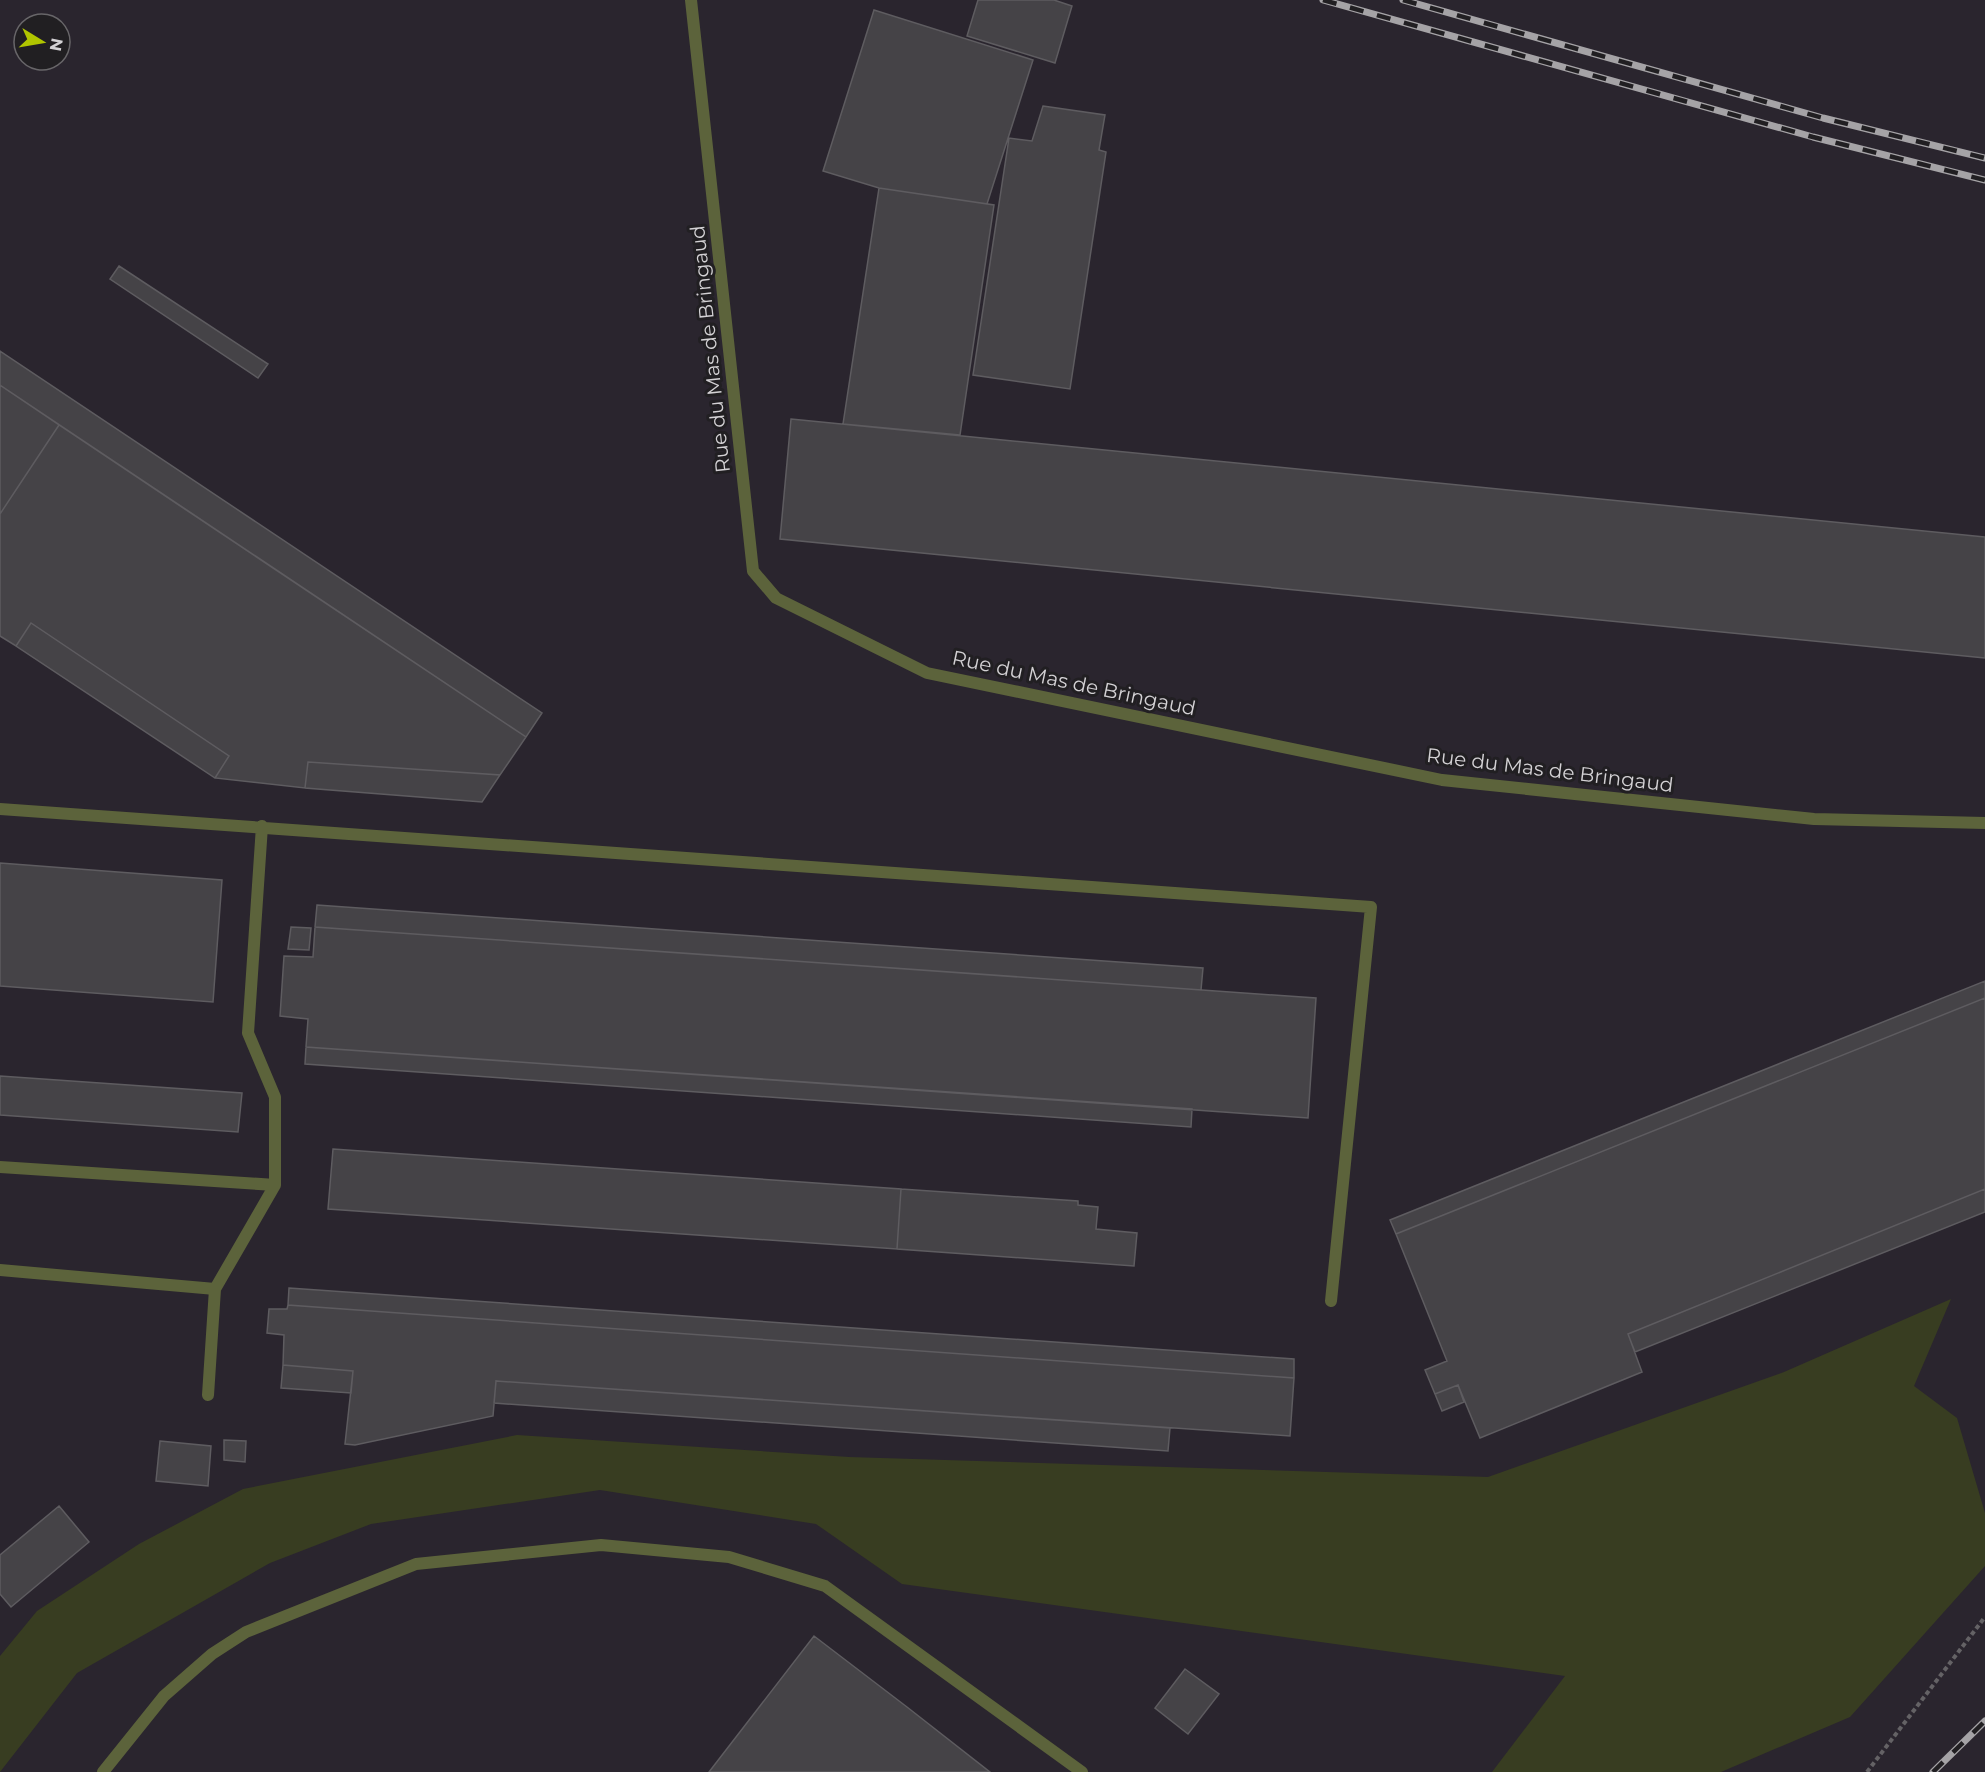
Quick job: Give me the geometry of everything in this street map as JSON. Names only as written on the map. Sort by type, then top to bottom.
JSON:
[{"type":"street","name":"Rue du Mas de Bringaud","points":[[691,0],[753,571],[776,598],[927,673],[1442,780],[1814,819],[1985,823]]},
{"type":"street","points":[[0,809],[1371,907],[1330,1301]]},
{"type":"street","points":[[208,1395],[215,1289],[275,1185],[275,1097],[248,1033],[261,826]]},
{"type":"street","points":[[0,1167],[275,1185]]},
{"type":"street","points":[[0,1270],[215,1289]]},
{"type":"street","points":[[103,1772],[164,1696],[212,1654],[246,1632],[416,1564],[601,1545],[729,1557],[825,1586],[1082,1772]]},
{"type":"path","points":[[1867,1772],[1985,1617]]},
{"type":"shaded area","points":[[0,0],[1985,0],[1985,1772],[0,1772]]},
{"type":"green space","points":[[1951,1299],[1914,1386],[1957,1418],[1985,1513],[1985,1566],[1850,1717],[1721,1772],[1492,1772],[1565,1676],[902,1584],[816,1524],[600,1490],[371,1524],[270,1563],[77,1673],[0,1772],[0,1656],[37,1611],[139,1544],[243,1489],[517,1435],[849,1457],[1488,1477],[1784,1372]]},
{"type":"building","points":[[978,0],[1054,0],[1072,6],[1055,63],[967,36]]},
{"type":"building","points":[[874,10],[1033,60],[987,204],[879,188],[823,171]]},
{"type":"building","points":[[1043,106],[1105,115],[1099,150],[1106,152],[1070,389],[973,375],[1009,138],[1032,141]]},
{"type":"building","points":[[879,188],[994,205],[960,435],[843,424]]},
{"type":"building","points":[[119,266],[268,364],[258,378],[110,279]]},
{"type":"building","points":[[0,351],[542,713],[526,737],[0,385]]},
{"type":"building","points":[[0,385],[59,425],[0,514]]},
{"type":"building","points":[[791,419],[1985,537],[1985,658],[780,539]]},
{"type":"building","points":[[59,425],[526,737],[500,775],[308,762],[305,788],[215,778],[229,756],[31,623],[16,646],[0,636],[0,514]]},
{"type":"building","points":[[31,623],[229,756],[215,778],[16,646]]},
{"type":"building","points":[[308,762],[500,775],[482,802],[305,788]]},
{"type":"building","points":[[0,863],[222,880],[213,1002],[0,986]]},
{"type":"building","points":[[317,905],[1203,968],[1201,990],[315,927]]},
{"type":"building","points":[[291,927],[311,928],[309,950],[288,949]]},
{"type":"building","points":[[315,927],[1316,998],[1308,1118],[306,1047],[308,1019],[280,1016],[284,956],[313,957]]},
{"type":"building","points":[[1985,981],[1985,998],[1396,1234],[1390,1220]]},
{"type":"building","points":[[1985,998],[1985,1189],[1628,1334],[1642,1372],[1480,1438],[1458,1385],[1435,1394],[1425,1370],[1447,1361],[1396,1234]]},
{"type":"building","points":[[306,1047],[1192,1109],[1191,1127],[305,1064]]},
{"type":"building","points":[[0,1076],[242,1093],[238,1132],[0,1115]]},
{"type":"building","points":[[333,1149],[901,1189],[897,1249],[328,1209]]},
{"type":"building","points":[[901,1189],[1078,1201],[1078,1205],[1098,1207],[1096,1229],[1137,1233],[1134,1266],[897,1249]]},
{"type":"building","points":[[1985,1189],[1985,1212],[1635,1352],[1628,1334]]},
{"type":"building","points":[[289,1288],[1294,1359],[1294,1378],[288,1305]]},
{"type":"building","points":[[288,1305],[1294,1378],[1290,1436],[496,1381],[493,1416],[355,1445],[345,1444],[353,1371],[283,1365],[284,1335],[267,1333],[269,1309],[287,1309]]},
{"type":"building","points":[[283,1365],[353,1371],[351,1393],[281,1388]]},
{"type":"building","points":[[496,1381],[1170,1428],[1168,1451],[494,1403]]},
{"type":"building","points":[[1458,1385],[1464,1402],[1442,1411],[1435,1394]]},
{"type":"building","points":[[224,1440],[246,1441],[245,1462],[224,1460]]},
{"type":"building","points":[[160,1441],[211,1446],[208,1486],[156,1481]]},
{"type":"building","points":[[59,1506],[89,1542],[11,1607],[0,1594],[0,1555]]},
{"type":"building","points":[[814,1636],[907,1707],[990,1772],[709,1772]]},
{"type":"building","points":[[1185,1669],[1219,1694],[1188,1734],[1155,1708]]},
{"type":"railway","points":[[1323,0],[1813,137],[1985,180]]},
{"type":"railway","points":[[1403,0],[1823,118],[1985,158]]},
{"type":"railway","points":[[1933,1772],[1985,1721]]}]
